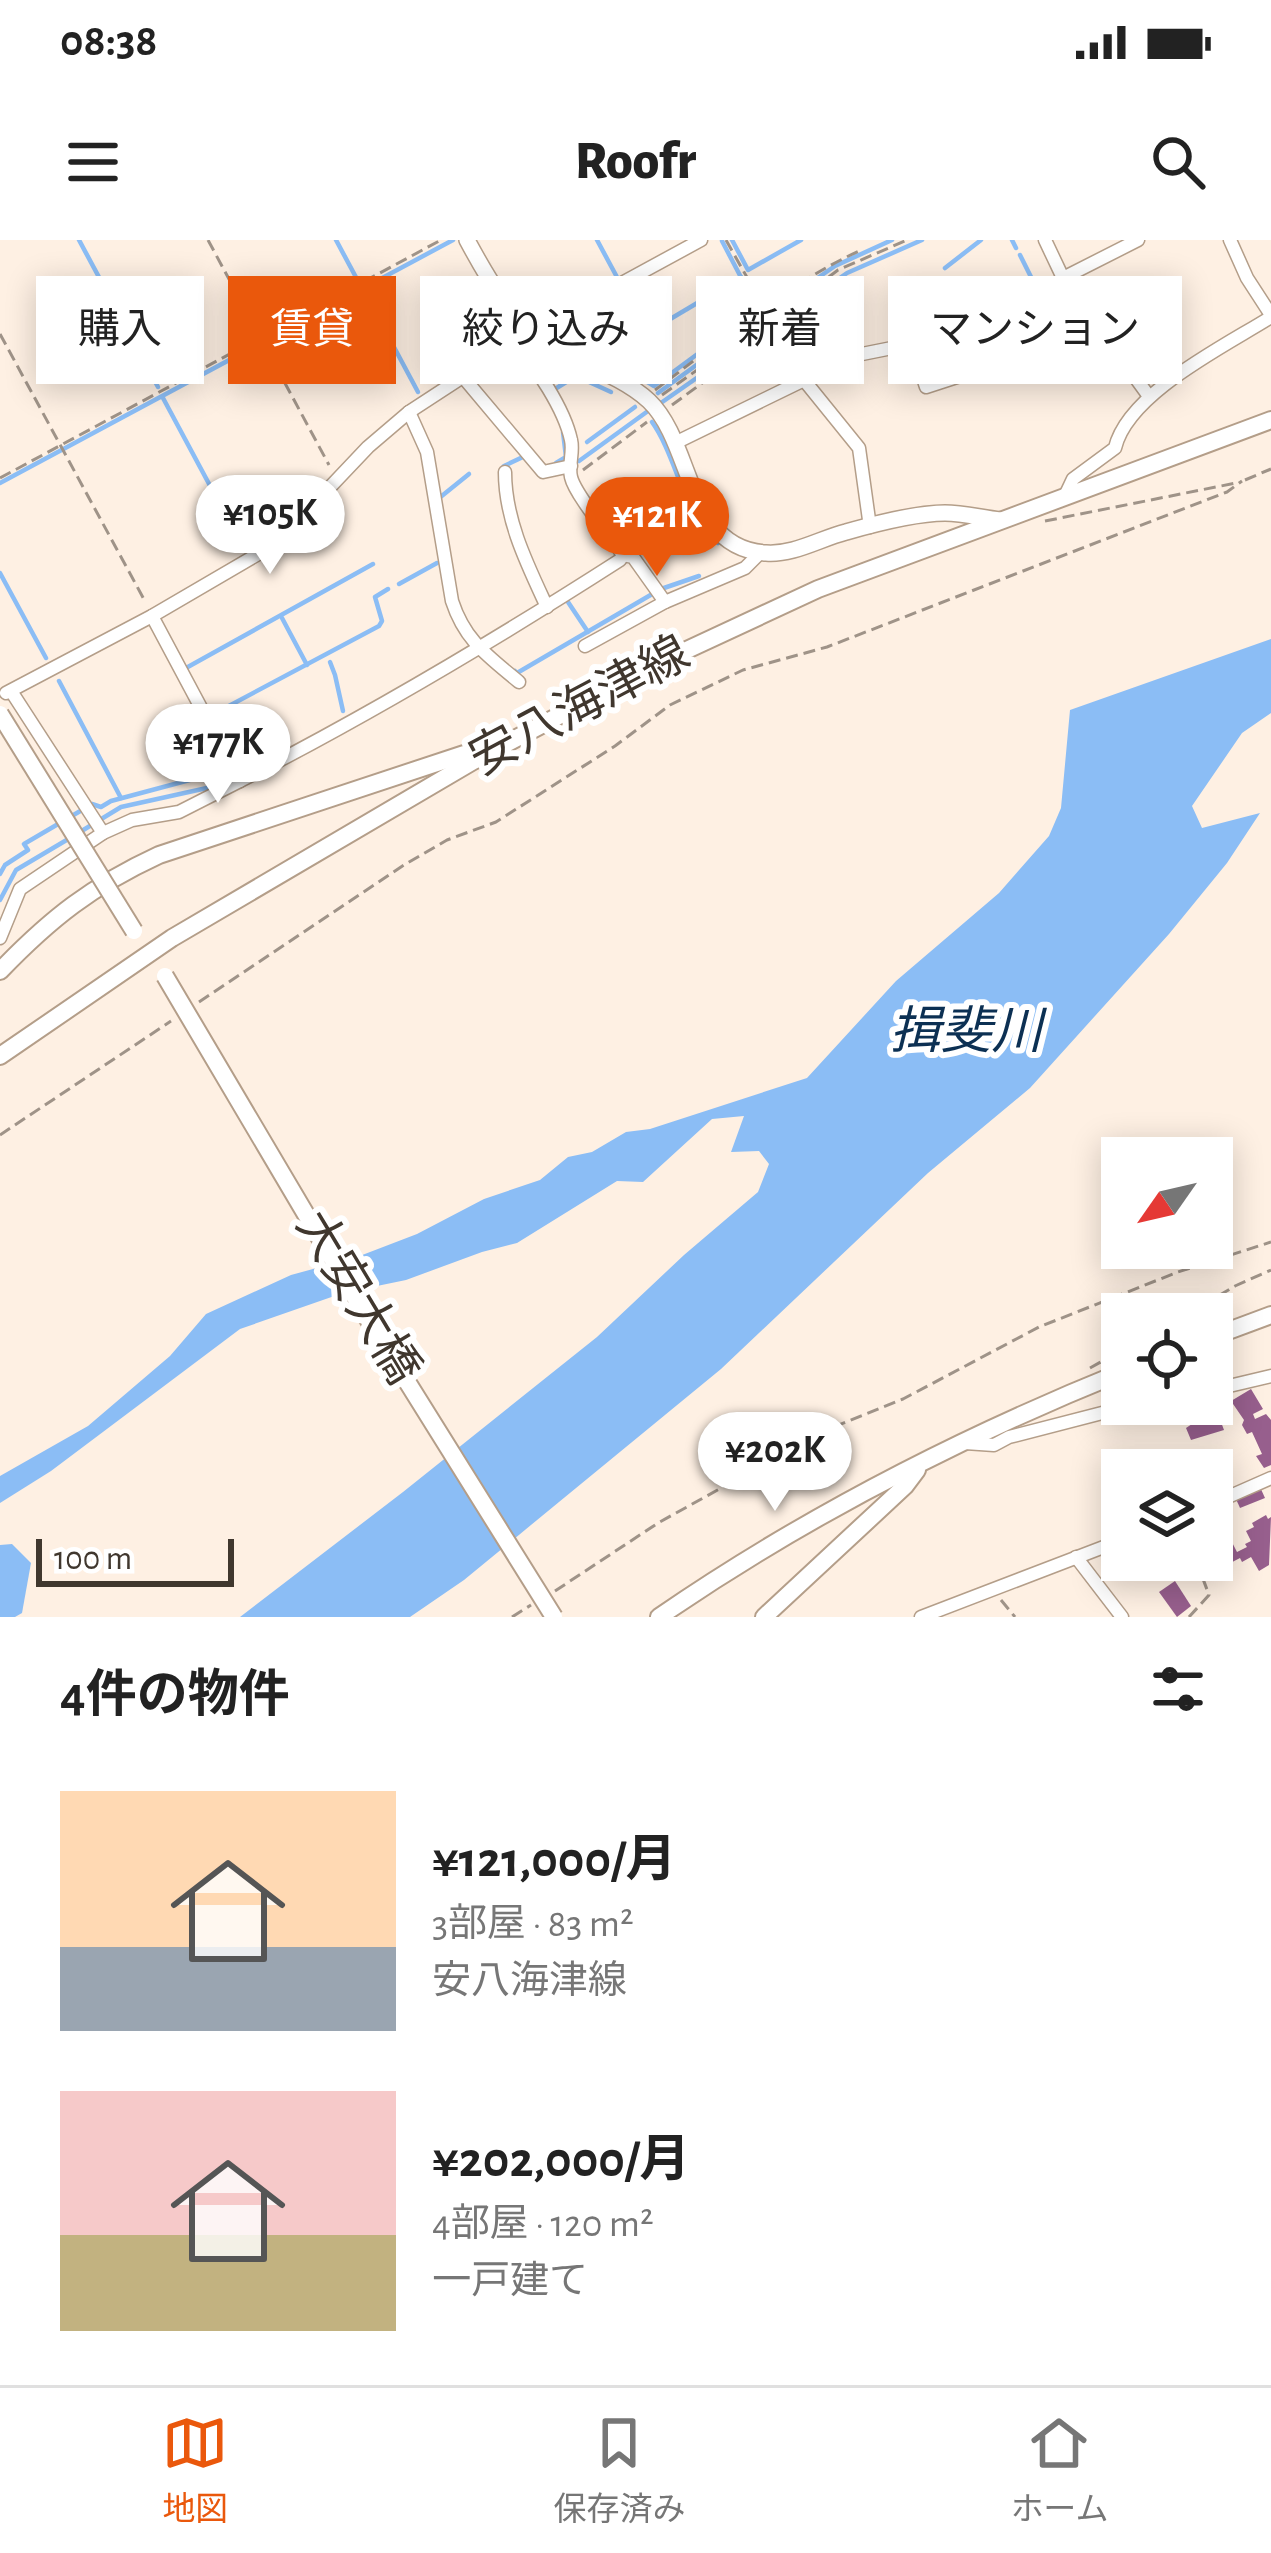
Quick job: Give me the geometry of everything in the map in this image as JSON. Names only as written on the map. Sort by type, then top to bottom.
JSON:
[{"type":"main road","name":"安八海津線","points":[[0,1056],[149,954],[476,760],[661,662],[818,590],[1271,420]]},
{"type":"main road","name":"大安大橋","points":[[0,714],[165,976],[363,1311],[554,1617]]},
{"type":"main road","points":[[0,970],[71,905],[159,855],[464,754],[476,760]]},
{"type":"main road","points":[[1233,1329],[1271,1315]]},
{"type":"main road","points":[[659,1617],[710,1582],[871,1489],[1101,1380]]},
{"type":"main road","points":[[764,1617],[905,1486],[921,1464]]},
{"type":"street","points":[[467,240],[487,276]]},
{"type":"street","points":[[633,276],[700,240]]},
{"type":"street","points":[[1045,240],[1062,276]]},
{"type":"street","points":[[1067,276],[1138,240]]},
{"type":"street","points":[[1064,500],[1073,479],[1115,448],[1118,436],[1148,395],[1271,316],[1230,240]]},
{"type":"street","points":[[103,832],[9,692],[277,543],[368,447],[452,384]]},
{"type":"street","points":[[469,384],[543,472],[572,472]]},
{"type":"street","points":[[544,384],[572,441],[572,472],[623,555],[633,557],[665,602]]},
{"type":"street","points":[[623,384],[656,405],[700,506],[714,527],[735,544],[760,553],[790,551],[844,532],[943,513],[1005,520]]},
{"type":"street","points":[[675,443],[789,384]]},
{"type":"street","points":[[813,384],[859,448],[870,527]]},
{"type":"street","points":[[1140,384],[1148,395]]},
{"type":"street","points":[[409,412],[428,452],[452,601],[460,624],[478,648],[519,682]]},
{"type":"street","points":[[505,472],[505,500],[547,607]]},
{"type":"street","points":[[585,646],[665,602],[746,568],[760,553]]},
{"type":"street","points":[[0,938],[20,890],[103,832],[203,802],[401,694],[547,607],[623,555]]},
{"type":"street","points":[[152,616],[239,781]]},
{"type":"street","points":[[1233,1385],[1271,1376]]},
{"type":"street","points":[[963,1443],[994,1445],[1101,1413]]},
{"type":"street","points":[[1233,1495],[1271,1478]]},
{"type":"street","points":[[921,1617],[1101,1548]]},
{"type":"street","points":[[1076,1557],[1122,1617]]},
{"type":"path","points":[[208,240],[228,278]]},
{"type":"path","points":[[372,276],[440,240]]},
{"type":"path","points":[[726,240],[746,276]]},
{"type":"path","points":[[830,276],[908,240]]},
{"type":"path","points":[[813,276],[859,251]]},
{"type":"path","points":[[0,334],[152,616]]},
{"type":"path","points":[[0,478],[228,353]]},
{"type":"path","points":[[656,405],[696,370]]},
{"type":"path","points":[[572,472],[696,375]]},
{"type":"path","points":[[656,405],[696,381]]},
{"type":"path","points":[[286,384],[338,479]]},
{"type":"path","points":[[188,1010],[404,865],[447,839],[496,822],[670,705],[743,670],[849,638],[1227,492],[1271,469]]},
{"type":"path","points":[[1044,521],[1242,482]]},
{"type":"path","points":[[0,1135],[169,1022]]},
{"type":"path","points":[[547,1595],[658,1523],[824,1432],[903,1400],[1039,1327],[1178,1272],[1271,1242]]},
{"type":"path","points":[[1223,1293],[1271,1270]]},
{"type":"path","points":[[1189,1617],[1209,1595],[1204,1581]]},
{"type":"path","points":[[994,1588],[1015,1617]]},
{"type":"path","points":[[512,1617],[530,1606]]},
{"type":"water","name":"揖斐川","points":[[1271,639],[1271,713],[1242,733],[1192,806],[1202,828],[1260,813],[1227,863],[1169,934],[1030,1088],[928,1173],[721,1369],[464,1580],[410,1617],[240,1617],[597,1337],[758,1192],[769,1164],[759,1151],[731,1152],[744,1116],[712,1119],[643,1182],[617,1181],[517,1243],[406,1280],[343,1293],[240,1329],[51,1471],[0,1503],[0,1476],[88,1426],[170,1356],[206,1314],[291,1275],[417,1234],[484,1199],[540,1180],[568,1157],[592,1152],[626,1132],[650,1129],[807,1078],[896,981],[999,893],[1049,836],[1061,808],[1070,710]]},
{"type":"water","points":[[12,1544],[31,1563],[22,1613],[0,1617],[0,1545]]},
{"type":"building","points":[[1251,1389],[1263,1409],[1253,1414],[1255,1419],[1266,1414],[1271,1420],[1271,1465],[1264,1468],[1256,1456],[1262,1454],[1252,1432],[1247,1434],[1242,1425],[1233,1400]]},
{"type":"building","points":[[1222,1425],[1224,1430],[1191,1440],[1186,1428]]},
{"type":"building","points":[[1260,1487],[1265,1498],[1240,1508],[1236,1499]]},
{"type":"building","points":[[1271,1517],[1269,1565],[1259,1571],[1251,1557],[1242,1562],[1240,1558],[1233,1562],[1233,1544],[1237,1552],[1247,1547],[1251,1541],[1246,1531],[1254,1527],[1252,1523]]},
{"type":"building","points":[[1175,1581],[1191,1606],[1177,1617],[1159,1592]]},
{"type":"waterway","points":[[79,240],[158,387]]},
{"type":"waterway","points":[[336,240],[355,276]]},
{"type":"waterway","points":[[0,483],[453,240]]},
{"type":"waterway","points":[[597,240],[616,276]]},
{"type":"waterway","points":[[732,240],[748,270],[801,240]]},
{"type":"waterway","points":[[820,276],[892,240]]},
{"type":"waterway","points":[[658,405],[847,273],[922,240]]},
{"type":"waterway","points":[[945,268],[981,240]]},
{"type":"waterway","points":[[1012,240],[1016,248]]},
{"type":"waterway","points":[[672,373],[756,311],[722,241]]},
{"type":"waterway","points":[[1020,255],[1030,276]]},
{"type":"waterway","points":[[672,318],[696,304]]},
{"type":"waterway","points":[[396,351],[418,392]]},
{"type":"waterway","points":[[658,393],[696,365]]},
{"type":"waterway","points":[[555,389],[576,376],[611,392]]},
{"type":"waterway","points":[[650,384],[657,384]]},
{"type":"waterway","points":[[163,398],[245,551]]},
{"type":"waterway","points":[[587,442],[635,407]]},
{"type":"waterway","points":[[579,461],[648,411]]},
{"type":"waterway","points":[[652,422],[697,518],[718,543]]},
{"type":"waterway","points":[[556,463],[566,457],[563,432]]},
{"type":"waterway","points":[[504,466],[525,456]]},
{"type":"waterway","points":[[438,499],[469,474]]},
{"type":"waterway","points":[[399,584],[437,563]]},
{"type":"waterway","points":[[186,668],[373,564]]},
{"type":"waterway","points":[[0,573],[46,658]]},
{"type":"waterway","points":[[661,589],[699,576]]},
{"type":"waterway","points":[[210,716],[379,626],[382,621],[375,597],[388,589]]},
{"type":"waterway","points":[[515,671],[654,593]]},
{"type":"waterway","points":[[568,602],[588,632]]},
{"type":"waterway","points":[[282,618],[307,665]]},
{"type":"waterway","points":[[330,662],[343,711]]},
{"type":"waterway","points":[[59,681],[121,798]]},
{"type":"waterway","points":[[224,739],[236,760]]},
{"type":"waterway","points":[[92,804],[101,807],[226,766]]},
{"type":"waterway","points":[[80,832],[121,807],[216,786]]},
{"type":"waterway","points":[[0,874],[28,850],[24,844],[82,810]]},
{"type":"waterway","points":[[0,900],[16,870],[70,838]]}]
